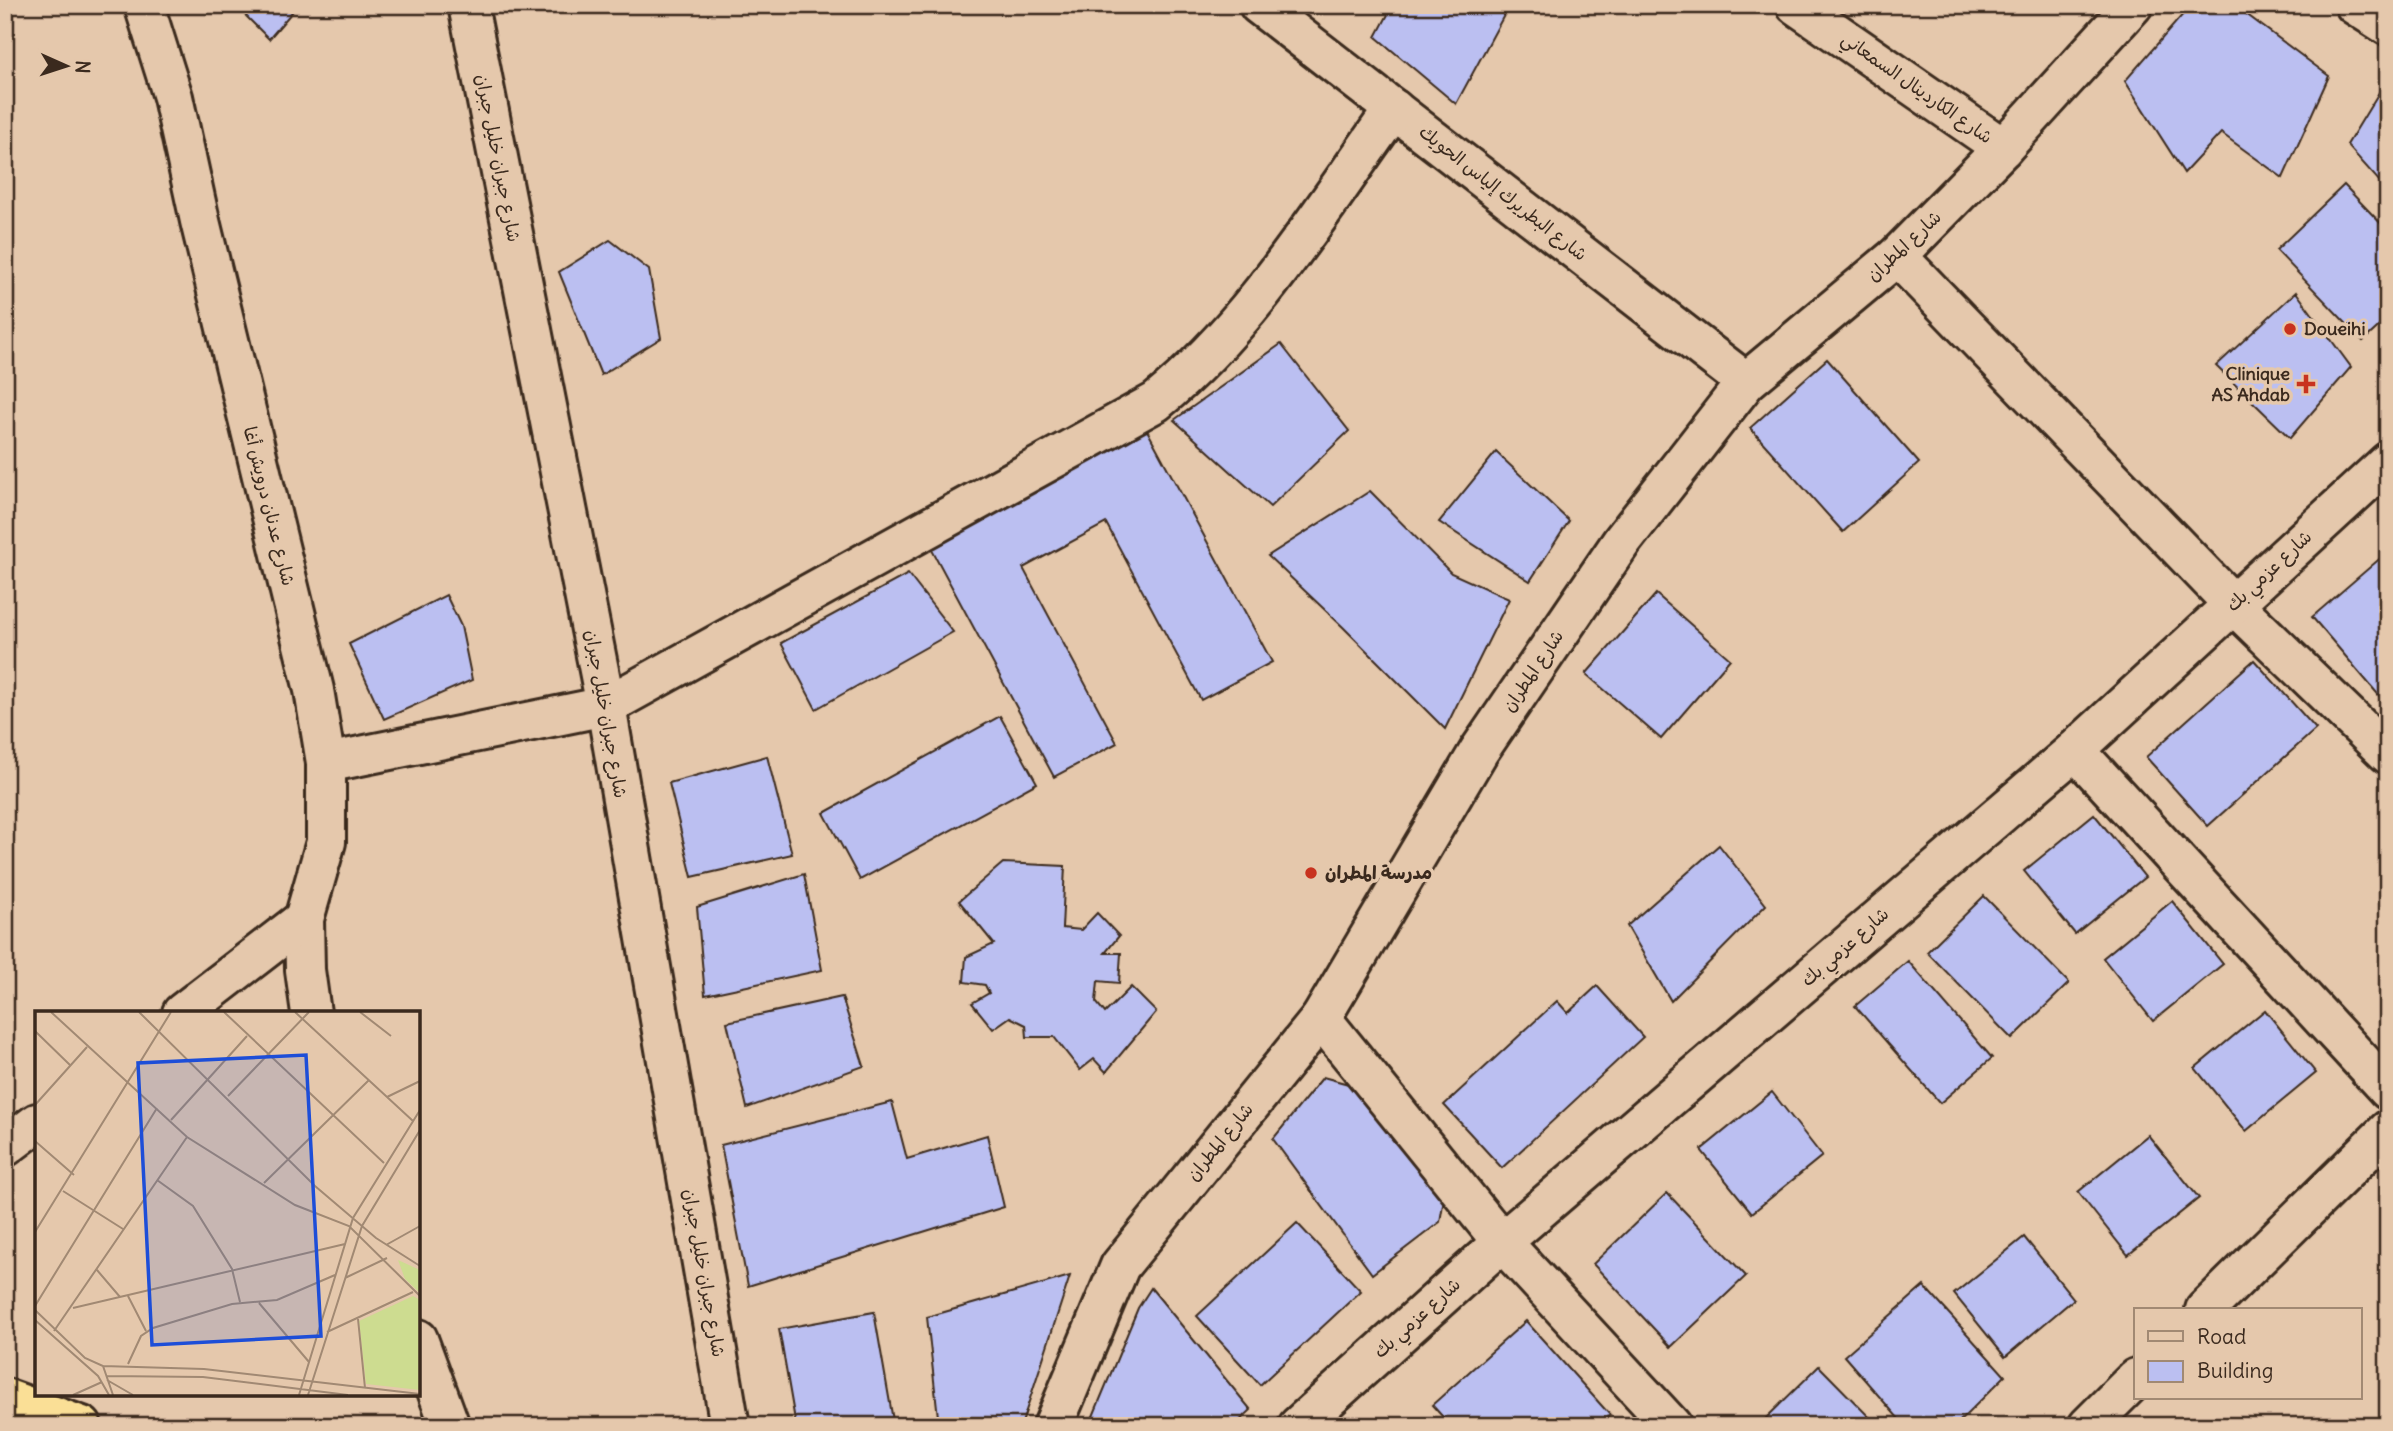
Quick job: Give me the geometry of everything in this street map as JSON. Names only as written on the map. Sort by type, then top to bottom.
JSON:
[{"type":"highway","points":[[5,1398],[82,1426]]},
{"type":"street","name":"شارع عدنان درويش أغا","points":[[144,5],[173,97],[200,221],[314,690],[326,763],[326,842],[304,919],[305,970],[311,1011]]},
{"type":"street","name":"شارع جبران خليل جبران","points":[[468,5],[606,706],[730,1426]]},
{"type":"street","name":"شارع البطريرك إلياس الحويك","points":[[1259,5],[1746,382]]},
{"type":"street","name":"شارع الكاردينال السمعاني","points":[[1796,5],[2003,148]]},
{"type":"street","name":"شارع المطران","points":[[1053,1426],[1119,1266],[1321,1018],[1479,751],[1622,541],[1746,382],[1897,256],[2003,148],[2133,5]]},
{"type":"street","points":[[2355,5],[2388,26]]},
{"type":"street","points":[[326,763],[606,706],[1156,402],[1186,377],[1270,284],[1394,109]]},
{"type":"street","points":[[1897,256],[2233,604],[2388,754]]},
{"type":"street","name":"شارع عزمي بك","points":[[1298,1426],[1502,1242],[2075,750],[2388,462]]},
{"type":"street","points":[[2075,750],[2388,1090]]},
{"type":"street","points":[[185,1011],[304,919]]},
{"type":"street","points":[[1321,1018],[1502,1242],[1672,1426]]},
{"type":"street","points":[[5,1147],[35,1124]]},
{"type":"street","points":[[2207,1308],[2388,1130]]},
{"type":"street","points":[[420,1344],[450,1426]]},
{"type":"street","points":[[2088,1426],[2134,1380]]},
{"type":"building","points":[[235,5],[298,5],[269,39]]},
{"type":"building","points":[[1393,5],[1509,6],[1456,104],[1376,37]]},
{"type":"building","points":[[2191,5],[2234,5],[2329,76],[2283,178],[2221,133],[2184,173],[2125,81]]},
{"type":"building","points":[[2381,89],[2388,93],[2388,191],[2347,145]]},
{"type":"building","points":[[2344,185],[2388,231],[2388,318],[2363,341],[2276,250]]},
{"type":"building","points":[[610,240],[649,270],[661,338],[601,375],[559,272]]},
{"type":"building","name":"Doueihi","points":[[2296,292],[2351,367],[2290,438],[2216,366]]},
{"type":"building","points":[[1281,344],[1349,431],[1270,507],[1174,420]]},
{"type":"building","points":[[1827,359],[1919,463],[1843,532],[1750,428]]},
{"type":"building","points":[[1141,419],[1272,662],[1201,700],[1106,523],[1023,568],[1117,743],[1054,777],[925,537]]},
{"type":"building","points":[[1496,452],[1569,521],[1530,581],[1439,522]]},
{"type":"building","points":[[1370,491],[1451,573],[1509,599],[1445,729],[1268,556]]},
{"type":"building","points":[[2384,555],[2388,559],[2388,706],[2312,617]]},
{"type":"building","points":[[908,574],[953,632],[816,709],[781,643]]},
{"type":"building","points":[[1656,594],[1730,659],[1661,739],[1586,674]]},
{"type":"building","points":[[446,595],[461,626],[472,680],[384,719],[349,644]]},
{"type":"building","points":[[2254,660],[2316,729],[2208,826],[2146,757]]},
{"type":"building","points":[[1000,716],[1037,783],[860,880],[824,813]]},
{"type":"building","points":[[767,756],[792,854],[692,877],[669,783]]},
{"type":"building","points":[[2094,814],[2145,877],[2075,934],[2024,871]]},
{"type":"building","points":[[1719,845],[1766,905],[1671,1001],[1627,926]]},
{"type":"building","points":[[1003,863],[1065,866],[1062,928],[1081,930],[1097,913],[1119,936],[1105,953],[1121,953],[1119,983],[1098,981],[1096,1002],[1105,1013],[1131,987],[1156,1012],[1106,1072],[1094,1059],[1080,1070],[1054,1037],[1027,1037],[1026,1025],[1010,1017],[993,1029],[972,1003],[989,993],[985,985],[964,982],[966,957],[994,944],[959,901]]},
{"type":"building","points":[[804,874],[822,970],[705,995],[697,907]]},
{"type":"building","points":[[1984,896],[2069,983],[2012,1039],[1927,952]]},
{"type":"building","points":[[2172,901],[2223,964],[2153,1021],[2103,958]]},
{"type":"building","points":[[1908,961],[1992,1058],[1940,1103],[1855,1006]]},
{"type":"building","points":[[1597,986],[1643,1037],[1502,1168],[1444,1105],[1557,1001],[1568,1013]]},
{"type":"building","points":[[842,997],[864,1066],[747,1108],[727,1022]]},
{"type":"building","points":[[2265,1010],[2316,1073],[2246,1131],[2195,1068]]},
{"type":"building","points":[[1323,1077],[1352,1085],[1445,1192],[1440,1222],[1372,1274],[1273,1139]]},
{"type":"building","points":[[1772,1092],[1822,1156],[1752,1213],[1701,1150]]},
{"type":"building","points":[[892,1102],[907,1159],[987,1135],[1004,1207],[748,1286],[721,1145]]},
{"type":"building","points":[[2148,1135],[2199,1198],[2128,1255],[2078,1192]]},
{"type":"building","points":[[1667,1193],[1746,1276],[1671,1347],[1593,1264]]},
{"type":"building","points":[[1297,1223],[1361,1291],[1260,1385],[1197,1316]]},
{"type":"building","points":[[2024,1237],[2074,1299],[2005,1357],[1954,1294]]},
{"type":"building","points":[[1070,1276],[1021,1426],[939,1426],[927,1317]]},
{"type":"building","points":[[1924,1286],[2005,1376],[1955,1426],[1905,1426],[1844,1356]]},
{"type":"building","points":[[1151,1288],[1251,1410],[1234,1426],[1089,1426],[1138,1308]]},
{"type":"building","points":[[874,1312],[894,1426],[796,1426],[779,1329]]},
{"type":"building","points":[[1526,1321],[1610,1415],[1597,1426],[1451,1426],[1432,1405]]},
{"type":"building","points":[[1819,1366],[1878,1426],[1758,1426]]},
{"type":"place","name":"Doueihi","points":[[2290,329]]},
{"type":"place","name":"Clinique AS Ahdab","points":[[2306,384]]},
{"type":"place","name":"مدرسة المطران","points":[[1311,873]]}]
